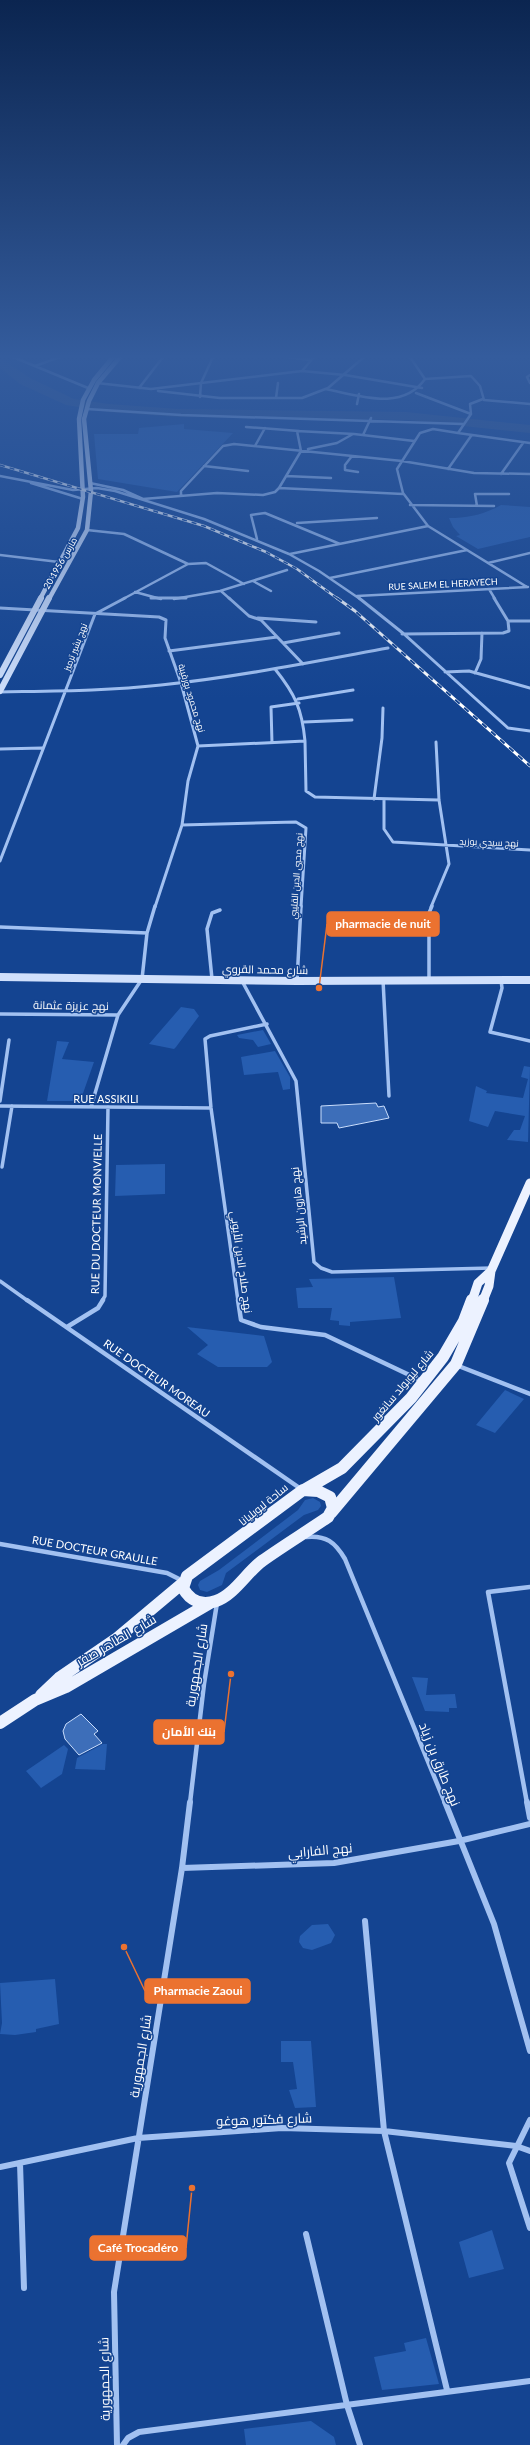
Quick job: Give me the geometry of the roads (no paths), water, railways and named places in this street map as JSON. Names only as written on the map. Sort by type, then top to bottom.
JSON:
[{"type":"main road","name":"20 مارس 1956","points":[[0,675],[59,562],[78,530],[83,499],[81,471]]},
{"type":"main road","name":"20 مارس 1956","points":[[0,692],[87,530],[90,485],[89,471]]},
{"type":"main road","name":"شارع محمد القروي","points":[[0,977],[242,980],[530,980]]},
{"type":"main road","name":"شارع ليوبولد سانغور","points":[[331,1512],[456,1364],[489,1286],[491,1270],[530,1183]]},
{"type":"main road","name":"شارع ليوبولد سانغور","points":[[303,1490],[342,1468],[387,1425],[425,1382],[443,1357],[464,1321],[478,1283],[491,1270]]},
{"type":"main road","name":"ساحة ليوبليانا","points":[[184,1582],[187,1576],[233,1544],[297,1493],[303,1490],[318,1491],[325,1494],[332,1502],[331,1512]]},
{"type":"main road","points":[[184,1582],[183,1588],[190,1598],[203,1603],[214,1602],[260,1562],[331,1512]]},
{"type":"main road","name":"شارع الطاهر صفر","points":[[0,1723],[35,1700],[59,1678],[116,1639],[184,1582]]},
{"type":"main road","name":"شارع الطاهر صفر","points":[[35,1700],[66,1687],[214,1602]]},
{"type":"street","points":[[182,496],[181,492],[199,471]]},
{"type":"street","points":[[0,476],[68,490],[83,489],[90,485],[123,490],[143,499],[217,493],[263,495],[275,492],[289,471]]},
{"type":"street","points":[[348,471],[358,472]]},
{"type":"street","points":[[398,471],[403,494],[410,505],[428,526],[529,587]]},
{"type":"street","points":[[470,471],[501,474],[530,474]]},
{"type":"street","points":[[286,476],[331,478]]},
{"type":"street","points":[[15,478],[83,499]]},
{"type":"street","points":[[90,485],[143,499],[257,539],[290,554],[330,578],[356,596],[402,634],[508,728],[530,731]]},
{"type":"street","points":[[279,488],[403,494]]},
{"type":"street","points":[[477,506],[476,494],[509,494]]},
{"type":"street","points":[[410,505],[494,506]]},
{"type":"street","points":[[257,539],[251,515],[266,513],[294,523],[340,544]]},
{"type":"street","points":[[294,523],[377,518]]},
{"type":"street","points":[[290,554],[428,526]]},
{"type":"street","points":[[87,530],[124,534],[188,564],[206,563],[244,584]]},
{"type":"street","points":[[330,578],[467,550]]},
{"type":"street","points":[[488,563],[530,553]]},
{"type":"street","points":[[0,555],[59,562]]},
{"type":"street","name":"نهج بشير ترميز","points":[[0,861],[42,748],[95,614],[188,564]]},
{"type":"street","points":[[135,592],[152,598],[164,598],[221,591],[287,570]]},
{"type":"street","points":[[253,581],[271,591]]},
{"type":"street","name":"RUE SALEM EL HERAYECH","points":[[356,596],[529,587]]},
{"type":"street","points":[[402,634],[508,632],[508,621],[489,589]]},
{"type":"street","points":[[221,591],[249,616],[256,618],[316,622]]},
{"type":"street","name":"نهج محمود بورقيبة","points":[[0,608],[164,618],[166,620],[165,638],[181,683],[198,746],[188,781],[182,825],[160,887],[147,933],[142,979]]},
{"type":"street","points":[[256,618],[303,664]]},
{"type":"street","points":[[508,621],[530,621]]},
{"type":"street","points":[[282,643],[338,633]]},
{"type":"street","points":[[475,673],[481,659],[482,633]]},
{"type":"street","points":[[169,651],[277,637]]},
{"type":"street","points":[[0,692],[66,690],[181,683],[274,669],[388,648]]},
{"type":"street","points":[[274,669],[299,701],[304,722],[306,791],[308,794],[325,798],[438,800]]},
{"type":"street","points":[[445,672],[462,670],[530,688]]},
{"type":"street","points":[[272,743],[271,707],[353,690]]},
{"type":"street","points":[[374,799],[382,738],[383,708]]},
{"type":"street","points":[[304,722],[352,720]]},
{"type":"street","points":[[198,746],[305,741]]},
{"type":"street","points":[[429,980],[428,921],[449,864],[448,847],[438,800],[436,742]]},
{"type":"street","points":[[0,749],[42,748]]},
{"type":"street","name":"نهج سيدي بوزيد","points":[[384,799],[385,830],[389,840],[402,844],[530,850]]},
{"type":"street","name":"نهج محيي الدين القليبي","points":[[182,825],[296,822],[306,828],[298,980]]},
{"type":"street","points":[[212,979],[206,929],[212,913],[220,910]]},
{"type":"street","points":[[0,927],[147,933]]},
{"type":"street","points":[[118,1015],[142,979]]},
{"type":"street","name":"نهج هارون الرشيد","points":[[242,980],[267,1024],[296,1081],[312,1258],[317,1266],[332,1272],[491,1270]]},
{"type":"street","points":[[383,980],[388,1096]]},
{"type":"street","points":[[501,980],[502,988],[490,1032],[496,1035],[530,1041]]},
{"type":"street","name":"نهج عزيزة عثمانة","points":[[0,1014],[118,1015],[91,1107]]},
{"type":"street","points":[[211,1108],[205,1039],[210,1036],[267,1024]]},
{"type":"street","points":[[0,1101],[9,1040]]},
{"type":"street","name":"RUE ASSIKILI","points":[[0,1106],[211,1108]]},
{"type":"street","points":[[2,1167],[12,1106]]},
{"type":"street","name":"RUE DU DOCTEUR MONVIELLE","points":[[67,1327],[98,1308],[105,1296],[108,1107]]},
{"type":"street","name":"نهج صلاح الدين الأيوبي","points":[[211,1108],[241,1320],[260,1327],[325,1335],[425,1382]]},
{"type":"street","name":"RUE DOCTEUR MOREAU","points":[[0,1281],[303,1490]]},
{"type":"street","points":[[456,1364],[530,1394]]},
{"type":"street","name":"نهج طارق بن زياد","points":[[283,1545],[304,1537],[321,1536],[336,1544],[340,1550],[494,1924],[530,2051]]},
{"type":"street","name":"RUE DOCTEUR GRAULLE","points":[[0,1544],[167,1573],[184,1582]]},
{"type":"street","points":[[530,1587],[488,1592],[530,1818]]},
{"type":"street","name":"شارع الجمهورية","points":[[117,2445],[114,2292],[182,1868],[214,1602]]},
{"type":"street","name":"نهج الفارابي","points":[[182,1868],[334,1863],[460,1841],[530,1824]]},
{"type":"street","points":[[365,1921],[384,2131],[447,2390]]},
{"type":"street","points":[[530,2120],[509,2163],[530,2228]]},
{"type":"street","name":"شارع فكتور هوغو","points":[[0,2167],[138,2138],[282,2128],[384,2131],[516,2146],[530,2151]]},
{"type":"street","points":[[20,2163],[24,2288]]},
{"type":"street","points":[[306,2234],[347,2405],[360,2445]]},
{"type":"street","points":[[123,2445],[128,2438],[139,2432],[347,2405],[447,2390],[530,2382]]},
{"type":"railway","points":[[20,471],[204,526],[266,552],[297,569],[338,599]]},
{"type":"railway","points":[[337,598],[355,611],[530,766]]},
{"type":"place","name":"pharmacie de nuit","points":[[319,988]]},
{"type":"place","name":"بنك الأمان","points":[[231,1674]]},
{"type":"place","name":"Pharmacie Zaoui","points":[[124,1947]]},
{"type":"place","name":"Café Trocadéro","points":[[192,2188]]}]
